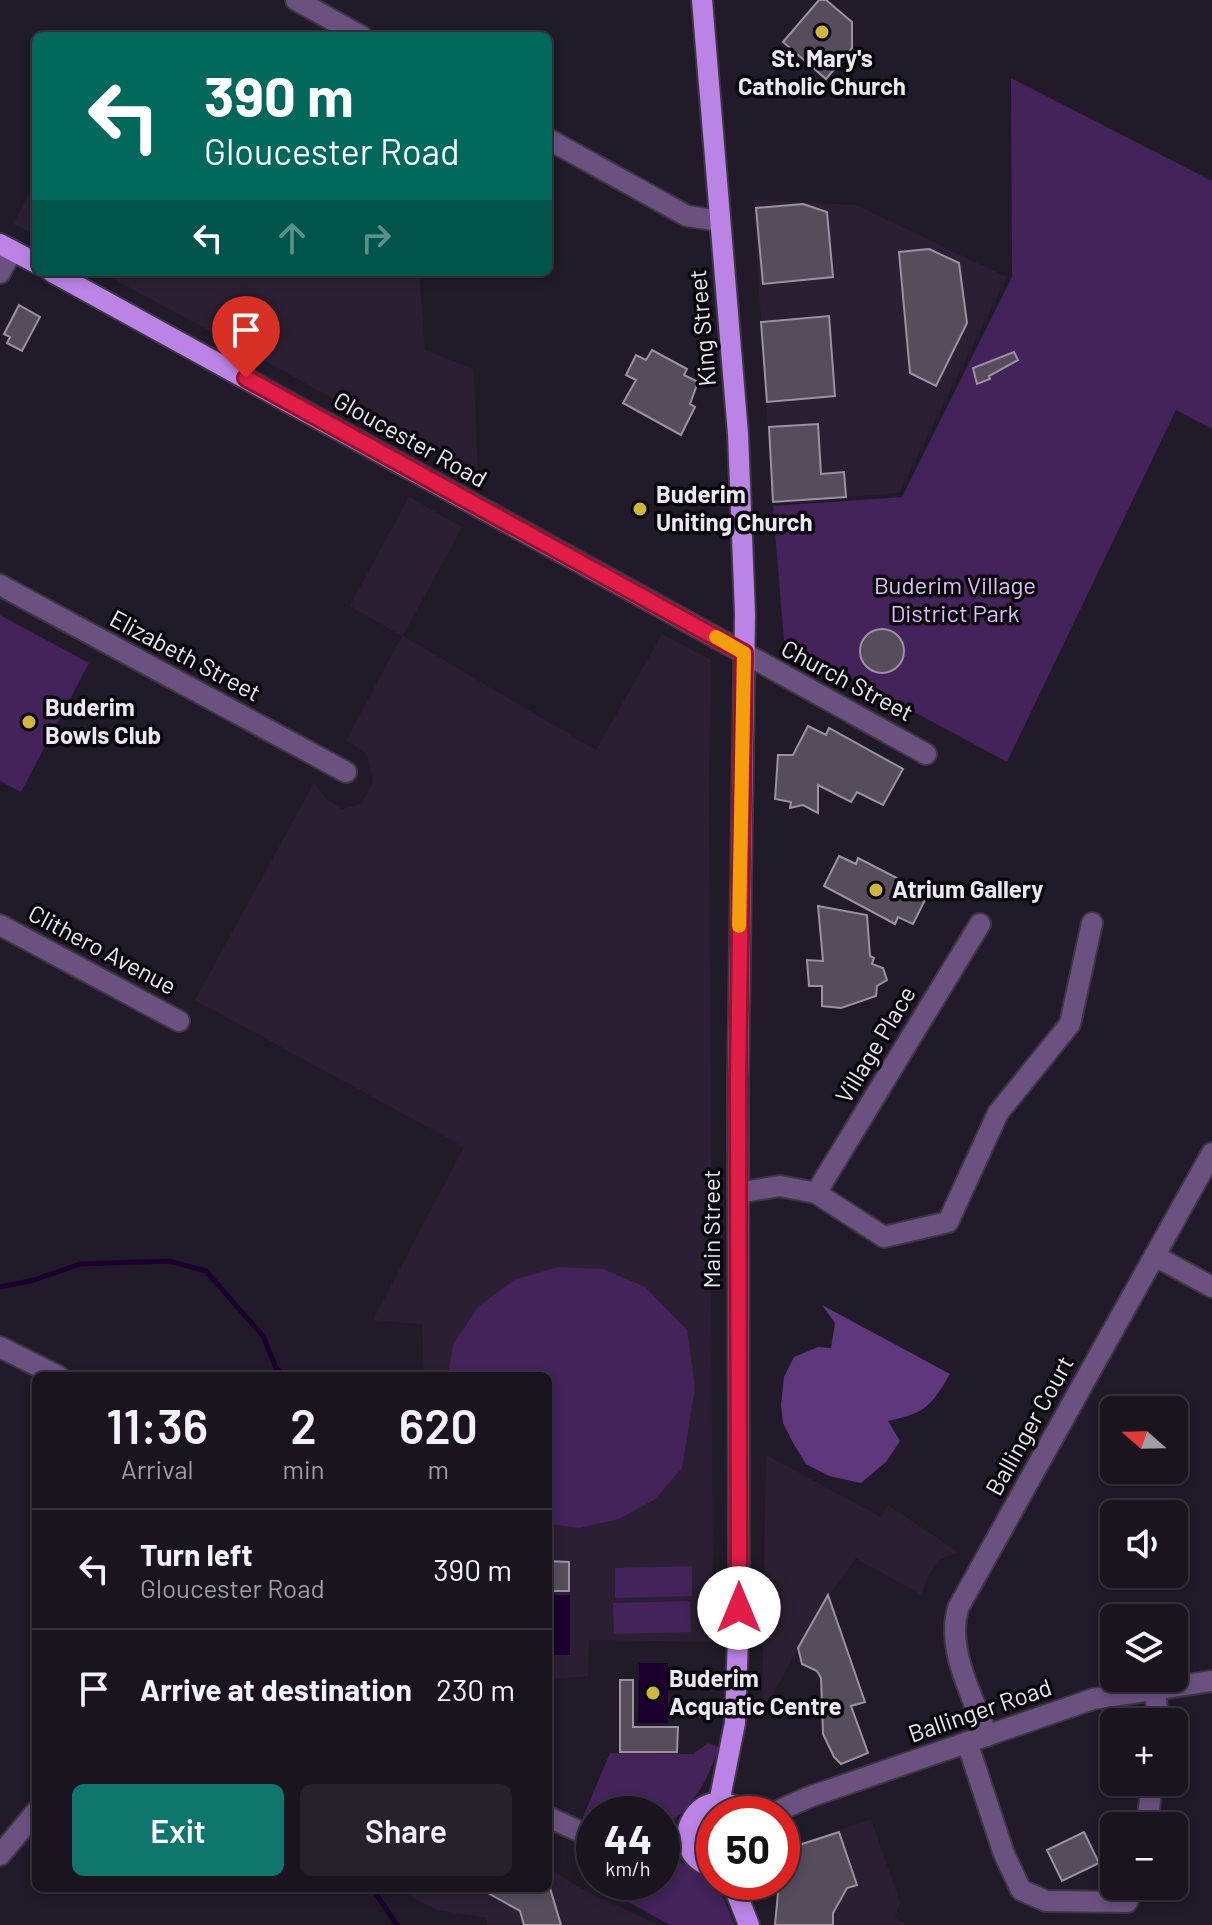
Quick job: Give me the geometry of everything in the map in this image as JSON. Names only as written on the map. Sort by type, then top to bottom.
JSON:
[{"type":"main road","name":"King Street","points":[[702,0],[738,434],[744,653]]},
{"type":"main road","points":[[6,247],[32,261]]},
{"type":"main road","name":"Gloucester Road","points":[[59,276],[744,653]]},
{"type":"main road","name":"Main Street","points":[[720,1796],[734,1732],[736,1703],[744,653]]},
{"type":"main road","points":[[696,1814],[688,1828],[687,1840],[696,1857]]},
{"type":"main road","points":[[739,1900],[749,1925]]},
{"type":"street","points":[[296,0],[354,32]]},
{"type":"street","points":[[552,141],[687,216],[720,221]]},
{"type":"street","points":[[0,273],[6,247]]},
{"type":"street","name":"Elizabeth Street","points":[[0,585],[346,772]]},
{"type":"street","name":"Church Street","points":[[744,653],[926,754]]},
{"type":"street","points":[[738,1193],[780,1186],[816,1193],[884,1237],[948,1222],[998,1113],[1070,1024],[1092,923]]},
{"type":"street","name":"Village Place","points":[[816,1193],[980,924]]},
{"type":"street","name":"Clithero Avenue","points":[[0,925],[179,1021]]},
{"type":"street","name":"Ballinger Court","points":[[1128,1900],[1046,1901],[1021,1890],[1004,1854],[953,1628],[958,1608],[1212,1153]]},
{"type":"street","points":[[1155,1256],[1212,1287]]},
{"type":"street","points":[[0,1347],[50,1372]]},
{"type":"street","name":"Ballinger Road","points":[[1188,1684],[1212,1681]]},
{"type":"street","name":"Ballinger Road","points":[[800,1801],[1093,1699],[1136,1692]]},
{"type":"street","points":[[0,1855],[32,1817]]},
{"type":"street","points":[[552,1819],[576,1830]]},
{"type":"street","points":[[680,1841],[687,1840]]},
{"type":"shaded area","points":[[32,189],[32,234],[13,224]]},
{"type":"shaded area","points":[[753,200],[856,205],[1007,277],[899,493],[773,503]]},
{"type":"shaded area","points":[[108,276],[419,276],[425,350],[474,369],[478,477]]},
{"type":"shaded area","points":[[409,497],[462,527],[403,636],[596,750],[662,634],[711,660],[713,1642],[589,1640],[588,1676],[552,1679],[552,1372],[424,1372],[422,1324],[373,1320],[464,1147],[195,1000],[314,783],[326,799],[342,809],[362,804],[373,782],[367,754],[346,741],[402,636],[350,606]]},
{"type":"shaded area","points":[[822,1305],[950,1374],[926,1406],[911,1415],[888,1421],[900,1441],[886,1462],[861,1483],[829,1476],[806,1464],[783,1423],[784,1377],[794,1357],[818,1347],[831,1348],[835,1323]]},
{"type":"shaded area","points":[[766,1455],[881,1517],[888,1505],[958,1552],[940,1560],[928,1576],[921,1595],[856,1558],[824,1602],[769,1701],[762,1703]]},
{"type":"shaded area","points":[[552,1595],[570,1595],[570,1655],[552,1655]]},
{"type":"shaded area","name":"Buderim Acquatic Centre","points":[[639,1663],[668,1663],[668,1723],[638,1723]]},
{"type":"shaded area","points":[[871,1819],[900,1902],[895,1918],[908,1925],[775,1925],[777,1900],[800,1900],[800,1843]]},
{"type":"shaded area","points":[[552,1871],[576,1886],[576,1900],[605,1900],[658,1925],[487,1925],[486,1918],[437,1910],[403,1892],[552,1892]]},
{"type":"green space","name":"Buderim Village District Park","points":[[1011,78],[1212,181],[1212,429],[1176,410],[1007,762],[784,642],[773,506],[902,497],[1012,277]]},
{"type":"green space","name":"Buderim Bowls Club","points":[[0,615],[89,663],[21,792],[0,781]]},
{"type":"green space","points":[[558,1267],[603,1269],[645,1287],[687,1330],[695,1387],[682,1468],[655,1499],[619,1519],[579,1528],[552,1525],[552,1372],[449,1372],[453,1345],[478,1307],[514,1280]]},
{"type":"green space","points":[[692,1566],[692,1596],[615,1598],[615,1568]]},
{"type":"green space","points":[[690,1601],[691,1632],[614,1634],[613,1603]]},
{"type":"green space","points":[[708,1743],[719,1747],[704,1782],[680,1814],[680,1796],[592,1796],[610,1753],[693,1754]]},
{"type":"green space","points":[[680,1862],[696,1871],[696,1900],[724,1900],[735,1925],[670,1925],[625,1900],[680,1900]]},
{"type":"building","name":"St. Mary's Catholic Church","points":[[819,0],[826,0],[852,22],[852,48],[826,79],[783,42]]},
{"type":"building","points":[[803,204],[827,212],[833,277],[763,284],[756,208]]},
{"type":"building","points":[[929,249],[959,263],[967,323],[936,386],[910,373],[899,252]]},
{"type":"building","points":[[19,305],[40,317],[22,351],[7,343],[10,337],[4,334]]},
{"type":"building","points":[[829,316],[835,396],[767,402],[761,322]]},
{"type":"building","points":[[652,350],[687,369],[684,375],[698,382],[690,404],[695,407],[681,435],[623,403],[636,380],[626,375],[636,355],[646,360]]},
{"type":"building","points":[[1014,352],[1018,360],[977,384],[973,368]]},
{"type":"building","points":[[818,424],[821,474],[844,472],[846,497],[773,502],[769,427]]},
{"type":"building","points":[[882,629],[897,636],[904,651],[897,666],[882,673],[867,666],[860,651],[867,636]]},
{"type":"building","points":[[808,726],[826,735],[829,728],[903,769],[883,805],[857,792],[851,802],[818,785],[818,813],[803,805],[790,808],[791,802],[775,799],[778,755],[793,755]]},
{"type":"building","name":"Atrium Gallery","points":[[839,856],[856,864],[858,858],[928,894],[913,924],[898,917],[895,924],[824,886]]},
{"type":"building","points":[[818,906],[867,915],[870,956],[874,958],[872,964],[883,968],[887,980],[877,986],[876,996],[841,1008],[822,1006],[822,986],[809,986],[807,960],[823,961]]},
{"type":"building","points":[[552,1561],[569,1562],[569,1591],[552,1591]]},
{"type":"building","points":[[828,1595],[865,1702],[851,1706],[868,1753],[841,1764],[834,1757],[823,1734],[821,1678],[817,1671],[802,1664],[798,1648]]},
{"type":"building","points":[[620,1680],[633,1680],[633,1727],[678,1727],[677,1752],[620,1752]]},
{"type":"building","points":[[839,1832],[857,1885],[847,1888],[833,1913],[833,1925],[775,1925],[777,1900],[800,1900],[800,1845]]},
{"type":"building","points":[[1084,1832],[1099,1863],[1062,1881],[1047,1850]]},
{"type":"building","points":[[486,1892],[551,1892],[561,1925],[524,1925],[520,1911]]},
{"type":"waterway","points":[[0,1287],[34,1280],[80,1264],[169,1261],[206,1271],[263,1336],[280,1372]]},
{"type":"waterway","points":[[375,1892],[397,1925]]},
{"type":"slow traffic","points":[[716,637],[744,653],[739,926]]},
{"type":"place","name":"St. Mary's Catholic Church","points":[[822,32]]},
{"type":"place","name":"Buderim Uniting Church","points":[[640,509]]},
{"type":"place","name":"Buderim Bowls Club","points":[[29,722]]},
{"type":"place","name":"Atrium Gallery","points":[[876,890]]},
{"type":"place","name":"Buderim Acquatic Centre","points":[[653,1693]]},
{"type":"route","points":[[246,378],[744,653],[738,1079],[739,1608]]}]
